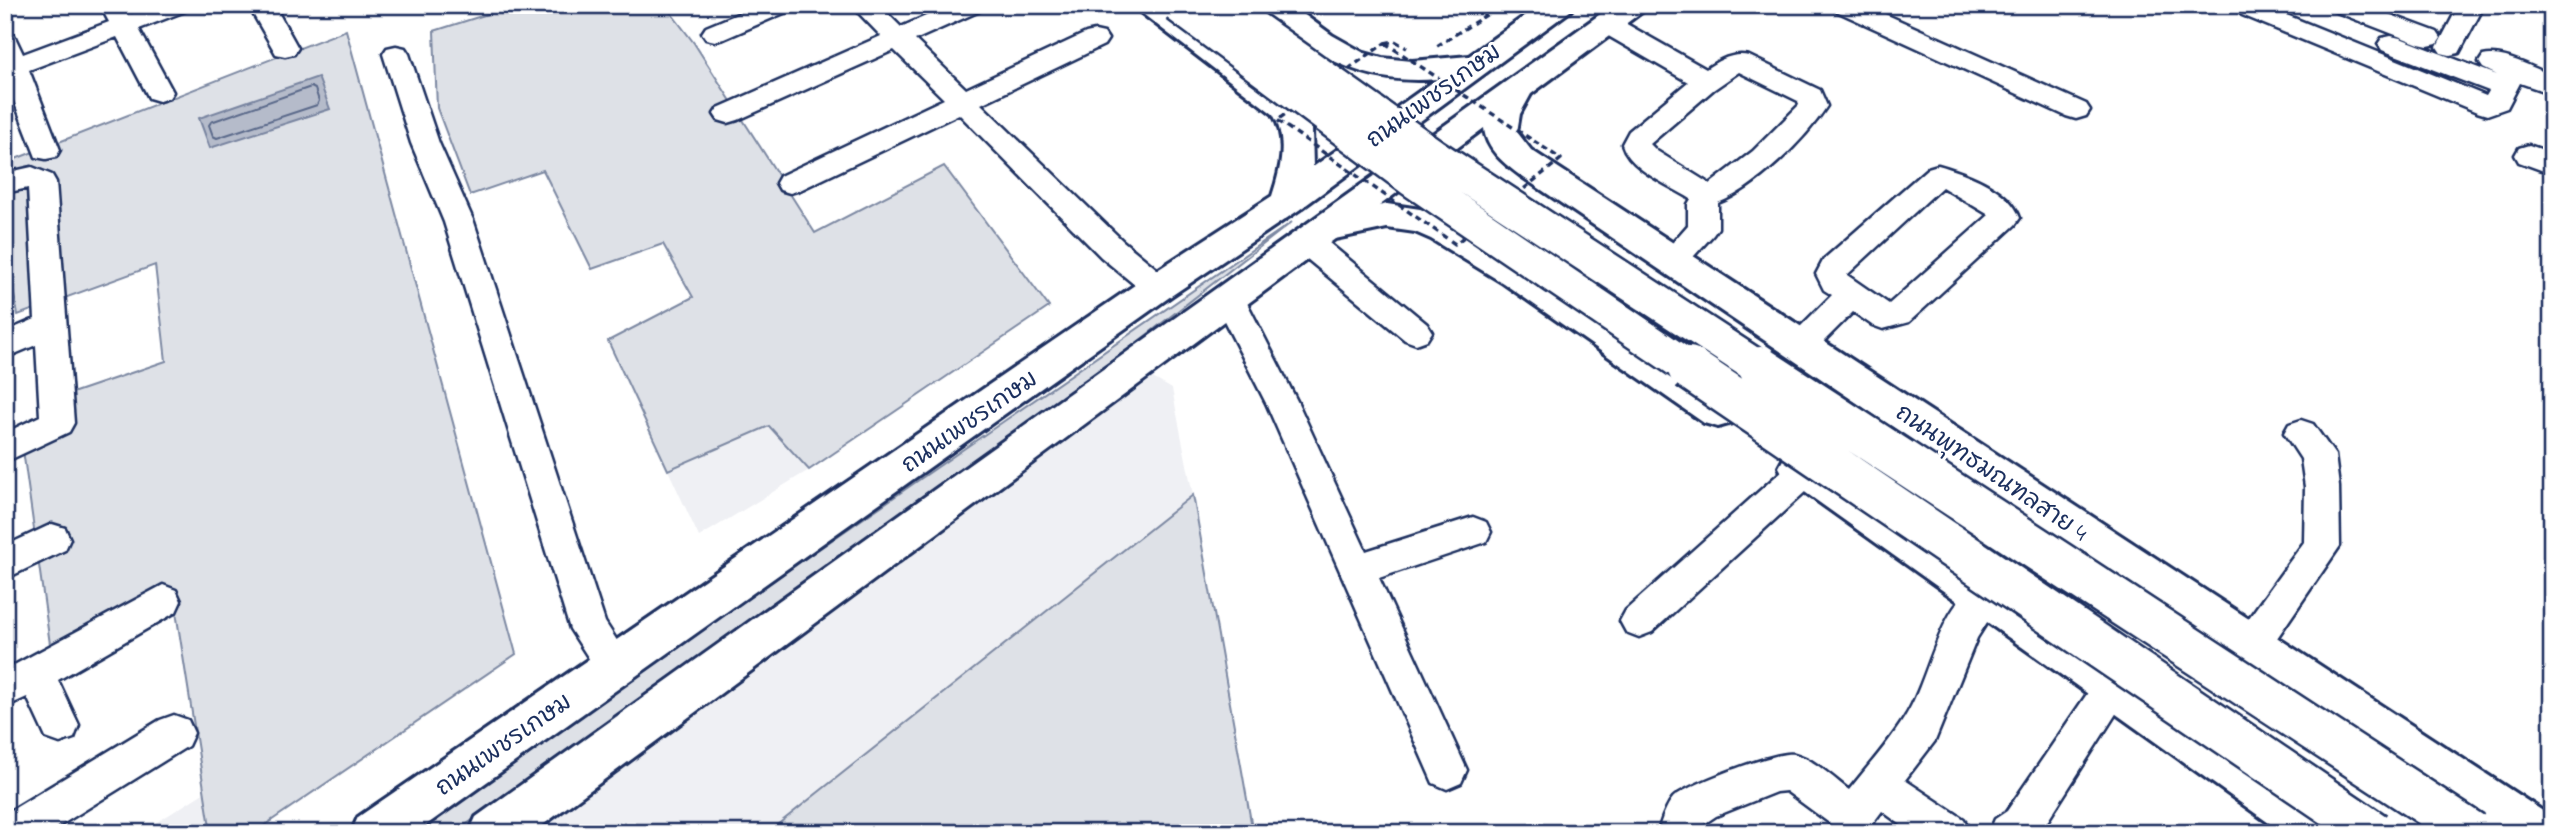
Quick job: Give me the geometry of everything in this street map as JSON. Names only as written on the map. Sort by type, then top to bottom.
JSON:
[{"type":"main road","points":[[1222,5],[1383,139]]},
{"type":"main road","points":[[1166,11],[1202,35],[1216,38],[1230,37],[1259,24],[1263,16],[1261,5]]},
{"type":"main road","points":[[1272,5],[1354,61],[1379,68],[1413,70],[1475,64]]},
{"type":"main road","name":"ถนนเพชรเกษม","points":[[494,833],[1633,5]]},
{"type":"main road","name":"ถนนเพชรเกษม","points":[[375,833],[1158,287],[1287,202],[1548,8]]},
{"type":"main road","points":[[1166,11],[1383,139],[2374,833]]},
{"type":"main road","points":[[1166,11],[1284,107],[1293,119],[1298,161],[1287,202]]},
{"type":"main road","name":"ถนนพุทธมณฑลสาย 4","points":[[1519,88],[1503,111],[1499,126],[1503,141],[1533,169],[1802,344],[2535,833]]},
{"type":"main road","name":"ถนนพุทธมณฑลสาย 4","points":[[1383,139],[2472,833]]},
{"type":"main road","points":[[1516,274],[1505,260],[1502,244],[1506,229],[1514,219],[1529,211],[1554,206],[1602,214]]},
{"type":"main road","points":[[1312,236],[1387,216],[1420,221],[1473,247],[1805,471],[2323,833]]},
{"type":"street","points":[[46,149],[9,59],[119,15],[179,5]]},
{"type":"street","points":[[261,5],[285,48]]},
{"type":"street","points":[[715,33],[782,5]]},
{"type":"street","points":[[864,5],[1112,249],[1158,287]]},
{"type":"street","points":[[728,114],[973,5]]},
{"type":"street","points":[[1843,5],[2076,110]]},
{"type":"street","points":[[2246,5],[2264,15],[2487,106],[2497,102],[2508,79]]},
{"type":"street","points":[[2290,5],[2508,79],[2552,85]]},
{"type":"street","points":[[2340,5],[2451,47],[2508,79]]},
{"type":"street","points":[[2451,47],[2469,10]]},
{"type":"street","points":[[119,15],[159,92]]},
{"type":"street","points":[[1607,24],[1708,82]]},
{"type":"street","points":[[790,183],[1095,39]]},
{"type":"street","points":[[396,54],[425,142],[476,270],[589,629],[615,667]]},
{"type":"street","points":[[1673,259],[1703,228],[1703,204],[1707,196],[1719,192],[1758,162],[1806,118],[1814,102],[1810,96],[1740,62],[1708,82],[1639,138],[1636,144],[1638,150],[1647,158],[1707,196]]},
{"type":"street","points":[[1944,176],[1958,182],[2005,213],[2005,218],[1892,317],[1883,317],[1851,295],[1835,282],[1831,274],[1835,267],[1934,177],[1944,176]]},
{"type":"street","points":[[5,183],[32,177],[41,182],[57,423],[5,449]]},
{"type":"street","points":[[1312,236],[1416,332]]},
{"type":"street","points":[[1802,344],[1851,295]]},
{"type":"street","points":[[1229,299],[1282,403],[1447,770]]},
{"type":"street","points":[[5,346],[52,324]]},
{"type":"street","points":[[2250,645],[2322,546],[2322,487],[2318,455],[2301,433]]},
{"type":"street","points":[[1639,621],[1805,471]]},
{"type":"street","points":[[1358,569],[1473,532]]},
{"type":"street","points":[[5,564],[52,539]]},
{"type":"street","points":[[1682,833],[1679,828],[1687,813],[1702,802],[1776,773],[1793,772],[1860,825],[1878,785],[1921,728],[1962,629],[1985,597]]},
{"type":"street","points":[[60,725],[20,682],[163,601]]},
{"type":"street","points":[[2009,833],[2021,825],[2114,687]]},
{"type":"street","points":[[21,830],[174,733]]},
{"type":"street","points":[[1878,785],[1951,833]]},
{"type":"path","points":[[1432,49],[1502,5]]},
{"type":"path","points":[[1385,43],[1395,41]]},
{"type":"shaded area","points":[[493,5],[665,5],[694,43],[815,233],[944,166],[1049,307],[809,470],[769,426],[668,470],[608,341],[693,297],[663,244],[592,269],[543,170],[470,195],[437,108],[434,31],[494,12]]},
{"type":"shaded area","points":[[346,30],[516,654],[253,833],[211,833],[174,599],[54,673],[23,450],[44,419],[40,404],[166,361],[155,265],[18,315],[5,250],[5,163]]},
{"type":"shaded area","points":[[1292,222],[986,460],[454,833],[408,833]]},
{"type":"shaded area","points":[[1153,378],[1172,389],[1193,495],[767,833],[523,833]]},
{"type":"shaded area","points":[[769,426],[809,470],[699,537],[668,470]]},
{"type":"shaded area","points":[[1193,495],[1253,833],[767,833]]},
{"type":"shaded area","points":[[205,792],[211,833],[140,833]]},
{"type":"water","points":[[318,77],[330,109],[210,148],[199,118]]}]
